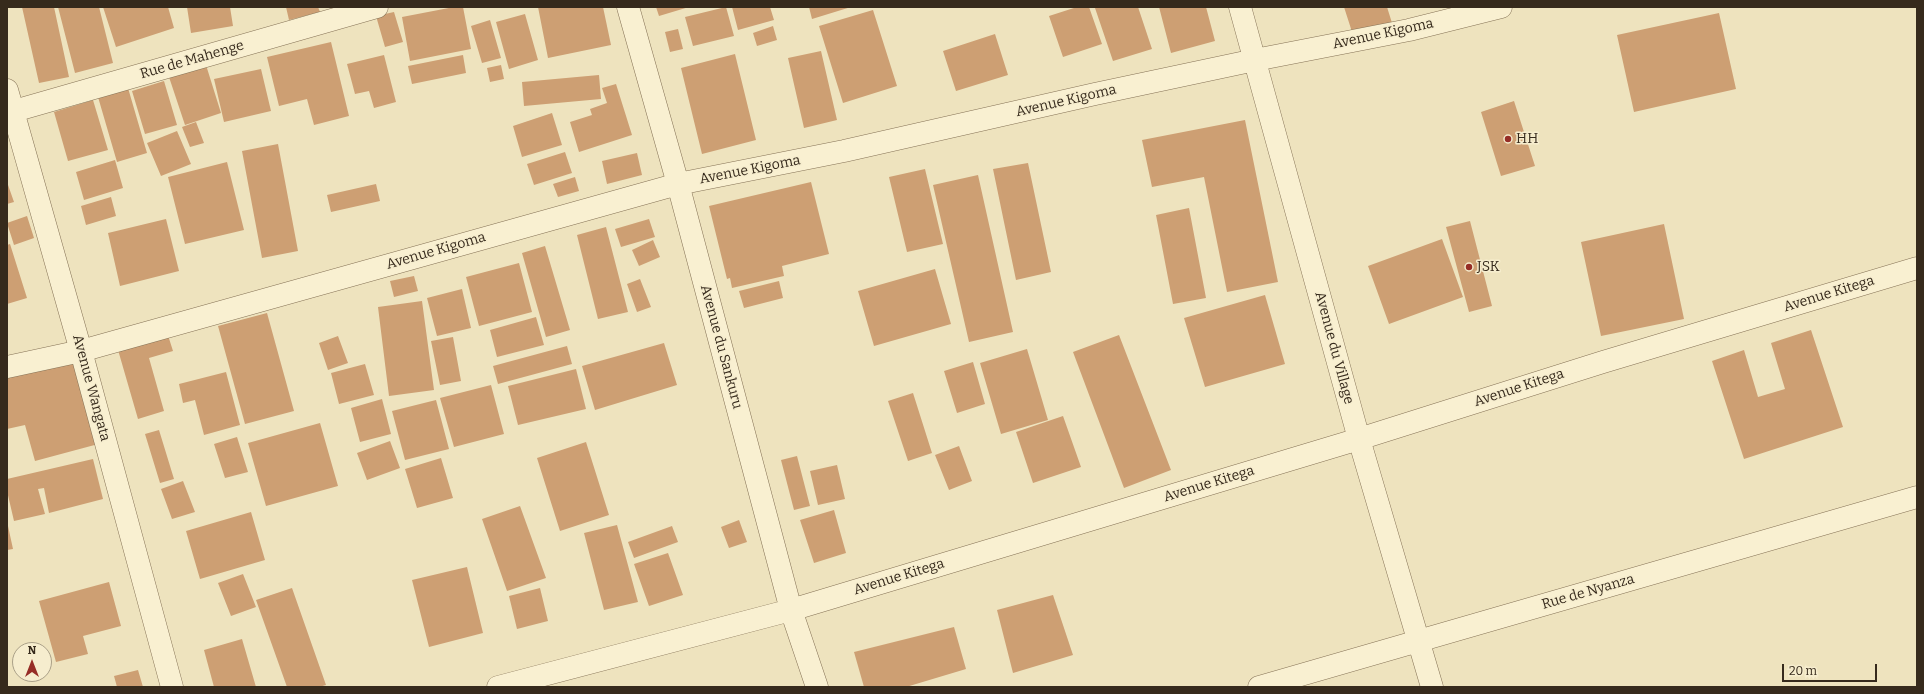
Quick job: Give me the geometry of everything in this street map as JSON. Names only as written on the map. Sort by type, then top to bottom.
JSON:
[{"type":"street","name":"Rue de Mahenge","points":[[10,112],[377,7]]},
{"type":"street","name":"Avenue du Sankuru","points":[[628,7],[678,184],[791,610],[817,687]]},
{"type":"street","name":"Avenue du Village","points":[[1240,7],[1256,60],[1359,439],[1432,687]]},
{"type":"street","name":"Avenue Kigoma","points":[[7,367],[81,351],[678,184],[844,151],[1256,60],[1409,30],[1501,7]]},
{"type":"street","name":"Avenue Wangata","points":[[7,90],[10,112],[81,351],[172,687]]},
{"type":"street","name":"Avenue Kitega","points":[[498,687],[791,610],[1359,439],[1603,362],[1917,268]]},
{"type":"street","name":"Rue de Nyanza","points":[[1259,687],[1917,498]]},
{"type":"building","points":[[22,7],[54,7],[69,77],[39,83]]},
{"type":"building","points":[[58,7],[99,7],[113,63],[75,73]]},
{"type":"building","points":[[103,7],[168,7],[174,28],[116,47]]},
{"type":"building","points":[[187,7],[230,7],[233,26],[191,33]]},
{"type":"building","points":[[286,7],[318,7],[320,12],[289,20]]},
{"type":"building","points":[[454,7],[463,7],[471,49],[410,61],[402,17]]},
{"type":"building","points":[[538,7],[603,7],[611,45],[548,58]]},
{"type":"building","points":[[656,7],[689,7],[659,16]]},
{"type":"building","points":[[726,7],[734,36],[693,46],[685,17]]},
{"type":"building","points":[[732,7],[770,7],[774,20],[738,30]]},
{"type":"building","points":[[809,7],[851,7],[812,19]]},
{"type":"building","points":[[1077,7],[1089,7],[1102,44],[1063,57],[1049,16]]},
{"type":"building","points":[[1138,7],[1152,49],[1113,61],[1095,8]]},
{"type":"building","points":[[1159,7],[1206,7],[1215,41],[1171,53]]},
{"type":"building","points":[[1344,7],[1387,7],[1392,23],[1353,35]]},
{"type":"building","points":[[873,10],[897,86],[843,103],[819,26]]},
{"type":"building","points":[[394,12],[403,42],[385,47],[376,16]]},
{"type":"building","points":[[1719,13],[1736,89],[1634,112],[1617,35]]},
{"type":"building","points":[[525,14],[538,60],[509,69],[496,22]]},
{"type":"building","points":[[490,20],[501,58],[482,63],[471,26]]},
{"type":"building","points":[[773,26],[777,40],[757,46],[753,33]]},
{"type":"building","points":[[678,29],[683,49],[670,52],[665,32]]},
{"type":"building","points":[[995,34],[1008,75],[956,91],[943,51]]},
{"type":"building","points":[[331,42],[349,116],[314,125],[307,99],[279,106],[267,57]]},
{"type":"building","points":[[821,51],[837,120],[804,128],[788,58]]},
{"type":"building","points":[[735,54],[756,140],[702,154],[681,68]]},
{"type":"building","points":[[384,55],[396,102],[374,108],[369,91],[355,94],[347,64]]},
{"type":"building","points":[[463,55],[466,73],[412,84],[408,66]]},
{"type":"building","points":[[206,65],[221,113],[185,125],[169,77]]},
{"type":"building","points":[[501,65],[504,79],[490,82],[487,68]]},
{"type":"building","points":[[261,69],[271,111],[224,122],[214,79]]},
{"type":"building","points":[[599,75],[601,99],[524,106],[522,82]]},
{"type":"building","points":[[164,81],[177,125],[145,134],[132,91]]},
{"type":"building","points":[[616,84],[632,135],[579,152],[570,122],[592,115],[590,109],[607,103],[602,88]]},
{"type":"building","points":[[128,88],[147,153],[117,162],[98,97]]},
{"type":"building","points":[[93,100],[108,150],[68,161],[54,112]]},
{"type":"building","name":"HH","points":[[1514,101],[1535,166],[1501,176],[1481,112]]},
{"type":"building","points":[[552,113],[562,145],[522,157],[513,126]]},
{"type":"building","points":[[1245,120],[1278,282],[1227,292],[1204,177],[1152,187],[1142,140]]},
{"type":"building","points":[[196,122],[204,143],[190,147],[182,127]]},
{"type":"building","points":[[177,131],[191,164],[161,176],[147,143]]},
{"type":"building","points":[[278,144],[298,251],[262,258],[242,151]]},
{"type":"building","points":[[565,152],[572,173],[534,185],[527,164]]},
{"type":"building","points":[[637,153],[642,175],[607,184],[602,161]]},
{"type":"building","points":[[115,160],[123,188],[84,200],[76,172]]},
{"type":"building","points":[[227,162],[244,230],[185,244],[168,177]]},
{"type":"building","points":[[1028,163],[1051,272],[1016,280],[993,169]]},
{"type":"building","points":[[925,169],[943,244],[907,252],[889,177]]},
{"type":"building","points":[[978,175],[1013,332],[969,342],[933,185]]},
{"type":"building","points":[[575,177],[579,191],[558,197],[553,184]]},
{"type":"building","points":[[7,182],[14,202],[7,204]]},
{"type":"building","points":[[811,182],[829,254],[782,266],[784,276],[732,288],[730,278],[727,279],[709,206]]},
{"type":"building","points":[[376,184],[380,201],[331,212],[327,195]]},
{"type":"building","points":[[111,197],[116,216],[86,225],[81,206]]},
{"type":"building","points":[[1189,208],[1206,298],[1173,304],[1156,215]]},
{"type":"building","points":[[27,216],[34,238],[14,245],[7,223]]},
{"type":"building","points":[[166,219],[179,271],[120,286],[108,233]]},
{"type":"building","points":[[649,219],[655,237],[621,247],[615,229]]},
{"type":"building","name":"JSK","points":[[1470,221],[1492,306],[1469,312],[1446,227]]},
{"type":"building","points":[[1664,224],[1684,319],[1601,336],[1581,242]]},
{"type":"building","points":[[606,227],[628,312],[598,319],[577,235]]},
{"type":"building","points":[[1442,239],[1463,297],[1389,324],[1368,266]]},
{"type":"building","points":[[653,240],[660,257],[639,266],[632,250]]},
{"type":"building","points":[[10,244],[27,298],[7,304],[7,245]]},
{"type":"building","points":[[545,246],[570,330],[546,337],[522,253]]},
{"type":"building","points":[[519,263],[532,312],[479,326],[466,277]]},
{"type":"building","points":[[935,269],[951,324],[874,346],[858,291]]},
{"type":"building","points":[[414,276],[418,291],[394,297],[390,281]]},
{"type":"building","points":[[640,279],[651,307],[637,312],[627,284]]},
{"type":"building","points":[[779,281],[783,298],[744,308],[739,291]]},
{"type":"building","points":[[462,289],[471,328],[437,336],[427,298]]},
{"type":"building","points":[[1265,295],[1285,364],[1205,387],[1184,318]]},
{"type":"building","points":[[422,301],[434,390],[389,396],[378,307]]},
{"type":"building","points":[[267,313],[294,411],[245,424],[218,326]]},
{"type":"building","points":[[536,317],[544,345],[497,357],[490,330]]},
{"type":"building","points":[[166,329],[173,351],[149,358],[164,411],[138,419],[116,343]]},
{"type":"building","points":[[1811,330],[1843,427],[1744,459],[1712,361],[1744,350],[1758,397],[1785,389],[1771,343]]},
{"type":"building","points":[[1119,335],[1171,470],[1124,488],[1073,352]]},
{"type":"building","points":[[338,336],[348,363],[328,370],[319,343]]},
{"type":"building","points":[[453,337],[461,381],[440,385],[431,341]]},
{"type":"building","points":[[664,343],[677,385],[595,410],[582,366]]},
{"type":"building","points":[[567,346],[572,364],[498,384],[493,366]]},
{"type":"building","points":[[1027,349],[1048,420],[1001,434],[980,363]]},
{"type":"building","points":[[79,354],[102,443],[35,461],[25,425],[7,429],[7,376]]},
{"type":"building","points":[[973,362],[985,404],[957,413],[944,371]]},
{"type":"building","points":[[365,364],[374,395],[339,404],[331,373]]},
{"type":"building","points":[[576,369],[586,409],[518,425],[508,386]]},
{"type":"building","points":[[226,372],[240,425],[204,435],[195,400],[183,403],[179,384]]},
{"type":"building","points":[[491,385],[504,434],[454,447],[440,398]]},
{"type":"building","points":[[913,393],[932,453],[908,461],[888,401]]},
{"type":"building","points":[[382,399],[391,434],[360,442],[351,408]]},
{"type":"building","points":[[436,400],[449,449],[405,460],[392,411]]},
{"type":"building","points":[[1063,416],[1081,467],[1033,483],[1016,432]]},
{"type":"building","points":[[320,423],[338,486],[266,506],[248,443]]},
{"type":"building","points":[[159,430],[174,479],[160,483],[145,434]]},
{"type":"building","points":[[237,437],[248,472],[225,478],[214,444]]},
{"type":"building","points":[[390,441],[400,468],[367,480],[357,453]]},
{"type":"building","points":[[586,442],[609,515],[560,531],[537,458]]},
{"type":"building","points":[[959,446],[972,481],[949,490],[935,455]]},
{"type":"building","points":[[797,456],[810,506],[794,510],[781,460]]},
{"type":"building","points":[[441,458],[453,498],[417,508],[405,469]]},
{"type":"building","points":[[93,459],[103,499],[49,513],[44,488],[38,489],[45,514],[14,521],[7,491],[7,479]]},
{"type":"building","points":[[837,465],[845,499],[818,505],[810,471]]},
{"type":"building","points":[[183,481],[195,512],[172,519],[161,489]]},
{"type":"building","points":[[520,506],[546,578],[507,591],[482,519]]},
{"type":"building","points":[[834,510],[846,553],[814,563],[800,520]]},
{"type":"building","points":[[251,512],[265,560],[200,579],[186,531]]},
{"type":"building","points":[[739,520],[747,542],[729,548],[721,527]]},
{"type":"building","points":[[617,525],[638,602],[604,610],[584,533]]},
{"type":"building","points":[[8,526],[13,549],[7,550],[7,527]]},
{"type":"building","points":[[672,526],[678,542],[634,558],[628,542]]},
{"type":"building","points":[[668,553],[683,595],[649,606],[634,564]]},
{"type":"building","points":[[467,567],[483,633],[429,647],[412,580]]},
{"type":"building","points":[[243,574],[256,607],[231,616],[218,583]]},
{"type":"building","points":[[109,582],[121,626],[83,636],[88,654],[56,662],[52,642],[50,642],[39,601]]},
{"type":"building","points":[[292,588],[326,685],[319,687],[287,687],[256,600]]},
{"type":"building","points":[[540,588],[548,621],[517,629],[509,596]]},
{"type":"building","points":[[1053,595],[1073,655],[1013,673],[997,610]]},
{"type":"building","points":[[954,627],[966,669],[906,687],[864,687],[854,652]]},
{"type":"building","points":[[242,639],[256,687],[214,687],[204,650]]},
{"type":"building","points":[[138,670],[143,687],[117,687],[114,676]]},
{"type":"place","name":"HH","points":[[1508,139]]},
{"type":"place","name":"JSK","points":[[1469,267]]}]
